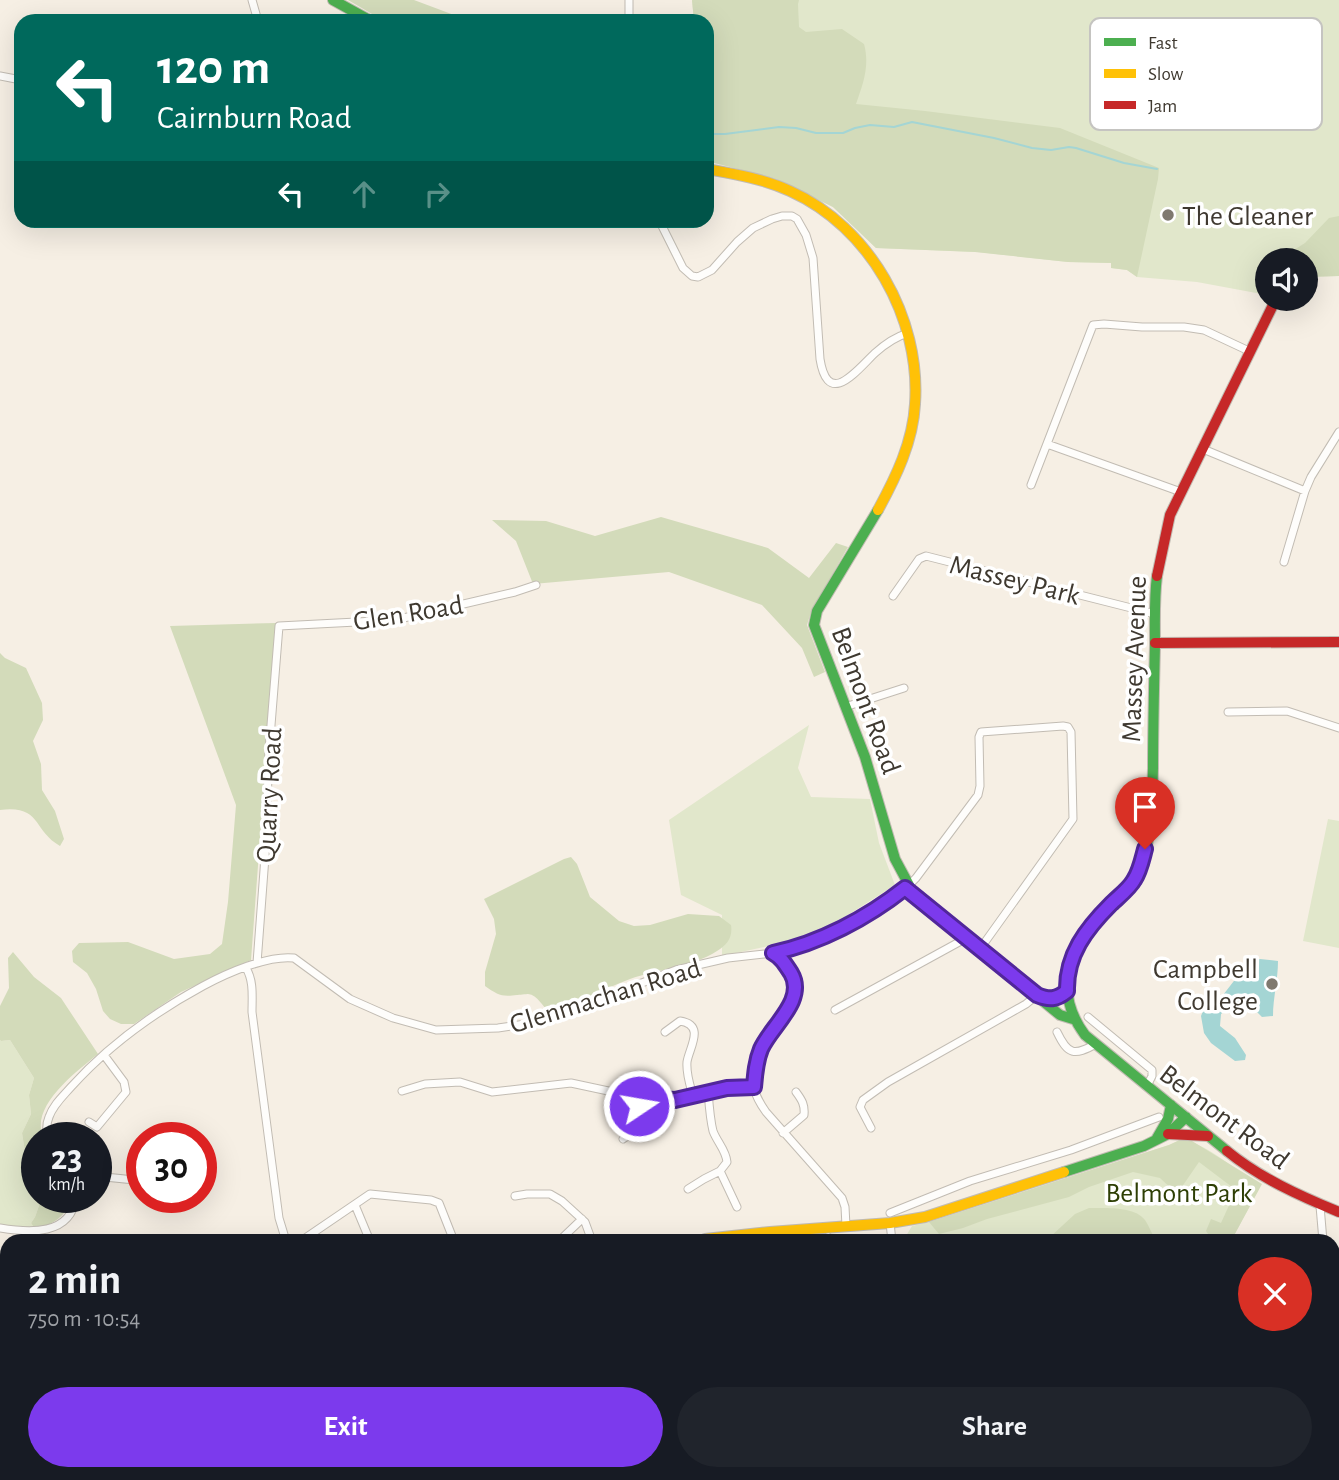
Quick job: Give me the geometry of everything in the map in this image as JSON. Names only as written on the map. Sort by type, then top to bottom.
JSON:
[{"type":"main road","points":[[333,0],[358,14]]},
{"type":"main road","name":"Belmont Road","points":[[714,170],[776,185],[797,194],[835,218],[875,261],[897,300],[908,333],[915,384],[908,441],[881,502],[814,618],[817,636],[865,757],[895,859],[907,887],[1060,1015],[1073,1019],[1085,1035],[1244,1166],[1320,1206],[1339,1212]]},
{"type":"main road","name":"Massey Avenue","points":[[1073,1019],[1067,991],[1069,965],[1087,930],[1133,883],[1141,865],[1149,833],[1159,565],[1170,515],[1270,311]]},
{"type":"main road","points":[[1155,643],[1339,642]]},
{"type":"main road","points":[[1037,995],[1053,999],[1067,991]]},
{"type":"main road","points":[[1156,1141],[1168,1119],[1171,1105]]},
{"type":"main road","points":[[786,1234],[890,1218],[912,1220],[942,1213],[1156,1141],[1186,1117]]},
{"type":"main road","points":[[1168,1134],[1208,1136]]},
{"type":"street","points":[[663,228],[683,268],[692,276],[698,276],[712,270],[753,228],[782,216],[797,219],[806,235],[813,258],[822,371],[828,381],[835,384],[846,382],[884,345],[908,333]]},
{"type":"street","points":[[1031,485],[1093,325],[1204,330],[1251,352]]},
{"type":"street","points":[[1284,562],[1305,491],[1339,432]]},
{"type":"street","points":[[1047,444],[1181,492]]},
{"type":"street","points":[[1203,449],[1305,491]]},
{"type":"street","name":"Massey Park","points":[[893,596],[919,559],[926,556],[1156,614]]},
{"type":"street","name":"Glen Road","points":[[279,626],[395,620],[536,586]]},
{"type":"street","name":"Quarry Road","points":[[257,963],[279,626]]},
{"type":"street","points":[[845,707],[904,688]]},
{"type":"street","points":[[1228,712],[1287,711],[1339,728]]},
{"type":"street","name":"Glenmachan Road","points":[[47,1122],[53,1107],[82,1075],[158,1013],[204,986],[257,963],[284,957],[294,958],[350,999],[393,1018],[436,1030],[459,1030],[539,1022],[676,970],[803,945],[840,929],[869,912],[916,878],[978,795],[981,732],[1031,727],[1068,727],[1071,732],[1073,819],[980,948]]},
{"type":"street","points":[[835,1010],[961,941],[965,936]]},
{"type":"street","points":[[773,953],[786,964],[796,990],[791,1003],[761,1049],[754,1087],[759,1101],[783,1133],[842,1198],[846,1226]]},
{"type":"street","points":[[246,968],[253,984],[252,1012],[279,1218],[284,1234]]},
{"type":"street","points":[[871,1128],[860,1107],[863,1100],[888,1082],[1026,1004],[1037,995]]},
{"type":"street","points":[[1088,1017],[1152,1070],[1147,1086]]},
{"type":"street","points":[[665,1032],[680,1021],[693,1027],[694,1038],[687,1062],[688,1080],[693,1096]]},
{"type":"street","points":[[1057,1032],[1065,1048],[1073,1052],[1083,1051],[1096,1044]]},
{"type":"street","points":[[101,1122],[127,1092],[124,1082],[104,1055]]},
{"type":"street","points":[[402,1091],[425,1084],[460,1083],[492,1092],[571,1083],[641,1098],[675,1100],[708,1091],[754,1087]]},
{"type":"street","points":[[688,1189],[720,1171],[727,1161],[727,1155],[718,1144],[713,1130],[708,1091]]},
{"type":"street","points":[[783,1133],[804,1115],[802,1100],[796,1092]]},
{"type":"street","points":[[623,1139],[637,1129],[636,1114],[641,1098]]},
{"type":"street","points":[[891,1234],[890,1218],[922,1198],[1071,1150],[1159,1117]]},
{"type":"street","points":[[1071,1150],[1078,1169]]},
{"type":"street","points":[[720,1171],[737,1207]]},
{"type":"street","points":[[312,1234],[370,1194],[439,1203],[451,1234]]},
{"type":"street","points":[[515,1196],[550,1194],[582,1219],[589,1234]]},
{"type":"street","points":[[355,1205],[367,1234]]},
{"type":"street","points":[[909,1205],[912,1220]]},
{"type":"street","points":[[1320,1206],[1322,1234]]},
{"type":"street","points":[[0,1228],[32,1231],[52,1228],[65,1221],[70,1213]]},
{"type":"street","points":[[566,1234],[582,1219]]},
{"type":"green space","points":[[348,0],[414,0],[451,14],[372,14]]},
{"type":"green space","points":[[692,0],[1339,0],[1339,276],[1318,277],[1318,248],[1255,248],[1255,293],[1197,282],[1137,277],[1127,270],[1111,268],[1111,263],[1068,262],[978,252],[876,248],[833,207],[776,179],[714,163],[714,14],[693,14]]},
{"type":"green space","points":[[692,0],[799,0],[799,27],[806,32],[842,29],[864,44],[866,67],[856,104],[1060,128],[1159,168],[1137,277],[1127,270],[1111,268],[1111,263],[1068,262],[975,252],[876,248],[833,207],[776,179],[714,163],[714,14],[693,14]]},
{"type":"green space","points":[[1339,216],[1339,276],[1318,277],[1318,248],[1297,248],[1329,218]]},
{"type":"green space","points":[[661,517],[768,548],[809,578],[836,543],[848,547],[811,612],[807,625],[825,672],[814,677],[802,648],[762,605],[669,572],[533,584],[516,541],[492,520],[546,521],[595,536]]},
{"type":"green space","points":[[276,623],[251,960],[181,992],[134,1024],[121,1024],[110,1019],[103,1011],[87,973],[73,962],[72,951],[79,943],[128,942],[174,959],[210,954],[222,944],[228,902],[236,805],[170,626]]},
{"type":"green space","points":[[0,653],[26,668],[42,703],[43,720],[33,741],[41,764],[42,790],[55,811],[64,839],[60,846],[51,840],[30,815],[13,809],[0,810]]},
{"type":"green space","points":[[809,725],[798,768],[811,797],[870,799],[879,843],[895,885],[815,936],[722,956],[722,915],[681,895],[669,820]]},
{"type":"green space","points":[[1328,819],[1339,821],[1339,948],[1303,941]]},
{"type":"green space","points":[[571,857],[577,864],[590,897],[619,921],[634,926],[650,925],[688,914],[719,916],[731,925],[728,940],[724,946],[708,956],[630,979],[550,1012],[531,995],[512,996],[493,991],[485,986],[485,972],[496,934],[494,919],[484,899]]},
{"type":"green space","points":[[13,952],[34,977],[61,998],[98,1054],[57,1091],[43,1113],[42,1122],[27,1122],[31,1114],[29,1095],[34,1078],[10,1040],[0,1040],[0,1006],[9,988],[8,958]]},
{"type":"green space","points":[[0,1040],[10,1040],[34,1078],[29,1095],[31,1114],[27,1122],[21,1122],[21,1213],[36,1213],[31,1223],[35,1229],[0,1225]]},
{"type":"green space","name":"Belmont Park","points":[[1182,1139],[1192,1142],[1213,1153],[1260,1187],[1235,1234],[907,1234],[912,1226]]},
{"type":"green space","points":[[1182,1139],[1192,1141],[1262,1184],[1235,1234],[1208,1234],[1206,1231],[1211,1219],[1221,1223],[1236,1190],[1199,1162],[1177,1194],[1160,1178],[1133,1172],[1069,1197],[939,1234],[929,1222]]},
{"type":"green space","points":[[1089,1208],[1134,1212],[1145,1220],[1152,1234],[1053,1234],[1075,1214]]},
{"type":"green space","points":[[36,1213],[64,1213],[58,1219],[35,1229],[31,1223]]},
{"type":"water","points":[[1260,959],[1278,961],[1273,1016],[1262,1017],[1255,1010],[1258,999],[1254,993],[1221,1014],[1220,1026],[1235,1038],[1246,1055],[1245,1060],[1235,1061],[1211,1043],[1204,1033],[1201,1016],[1205,1006],[1223,995],[1237,977],[1243,975],[1250,962]]},
{"type":"waterway","points":[[714,134],[779,127],[816,133],[843,133],[870,125],[894,127],[912,122],[1032,148],[1076,148],[1124,163],[1157,169]]},
{"type":"traffic: fast","points":[[333,0],[358,14]]},
{"type":"traffic: fast","points":[[878,510],[817,611],[814,625],[865,757],[895,859],[909,885],[905,888],[1060,1015],[1073,1019]]},
{"type":"traffic: fast","points":[[1157,576],[1152,793],[1147,844],[1137,876],[1085,933],[1077,947],[1071,961],[1067,990],[1070,1005],[1085,1035],[1227,1151]]},
{"type":"traffic: fast","points":[[1157,1138],[1168,1119],[1171,1105]]},
{"type":"traffic: fast","points":[[1064,1172],[1144,1146],[1168,1134],[1186,1117]]},
{"type":"traffic: slow","points":[[714,170],[770,183],[819,207],[844,227],[885,279],[899,308],[909,340],[915,372],[915,404],[907,446],[878,510]]},
{"type":"traffic: slow","points":[[751,1234],[890,1223],[925,1217],[1064,1172]]},
{"type":"traffic: jam","points":[[1157,576],[1170,515],[1270,311]]},
{"type":"traffic: jam","points":[[1155,643],[1339,642]]},
{"type":"traffic: jam","points":[[1168,1134],[1208,1136]]},
{"type":"traffic: jam","points":[[1227,1151],[1281,1186],[1339,1212]]},
{"type":"place","name":"The Gleaner","points":[[1168,215]]},
{"type":"place","name":"Campbell College","points":[[1272,984]]},
{"type":"route","points":[[639,1106],[641,1098],[675,1100],[708,1091],[754,1087],[761,1049],[791,1003],[796,990],[786,964],[773,953],[790,950],[840,929],[905,888],[1037,995],[1051,1000],[1057,998],[1067,991],[1069,965],[1076,948],[1087,930],[1133,883],[1145,849]]}]
